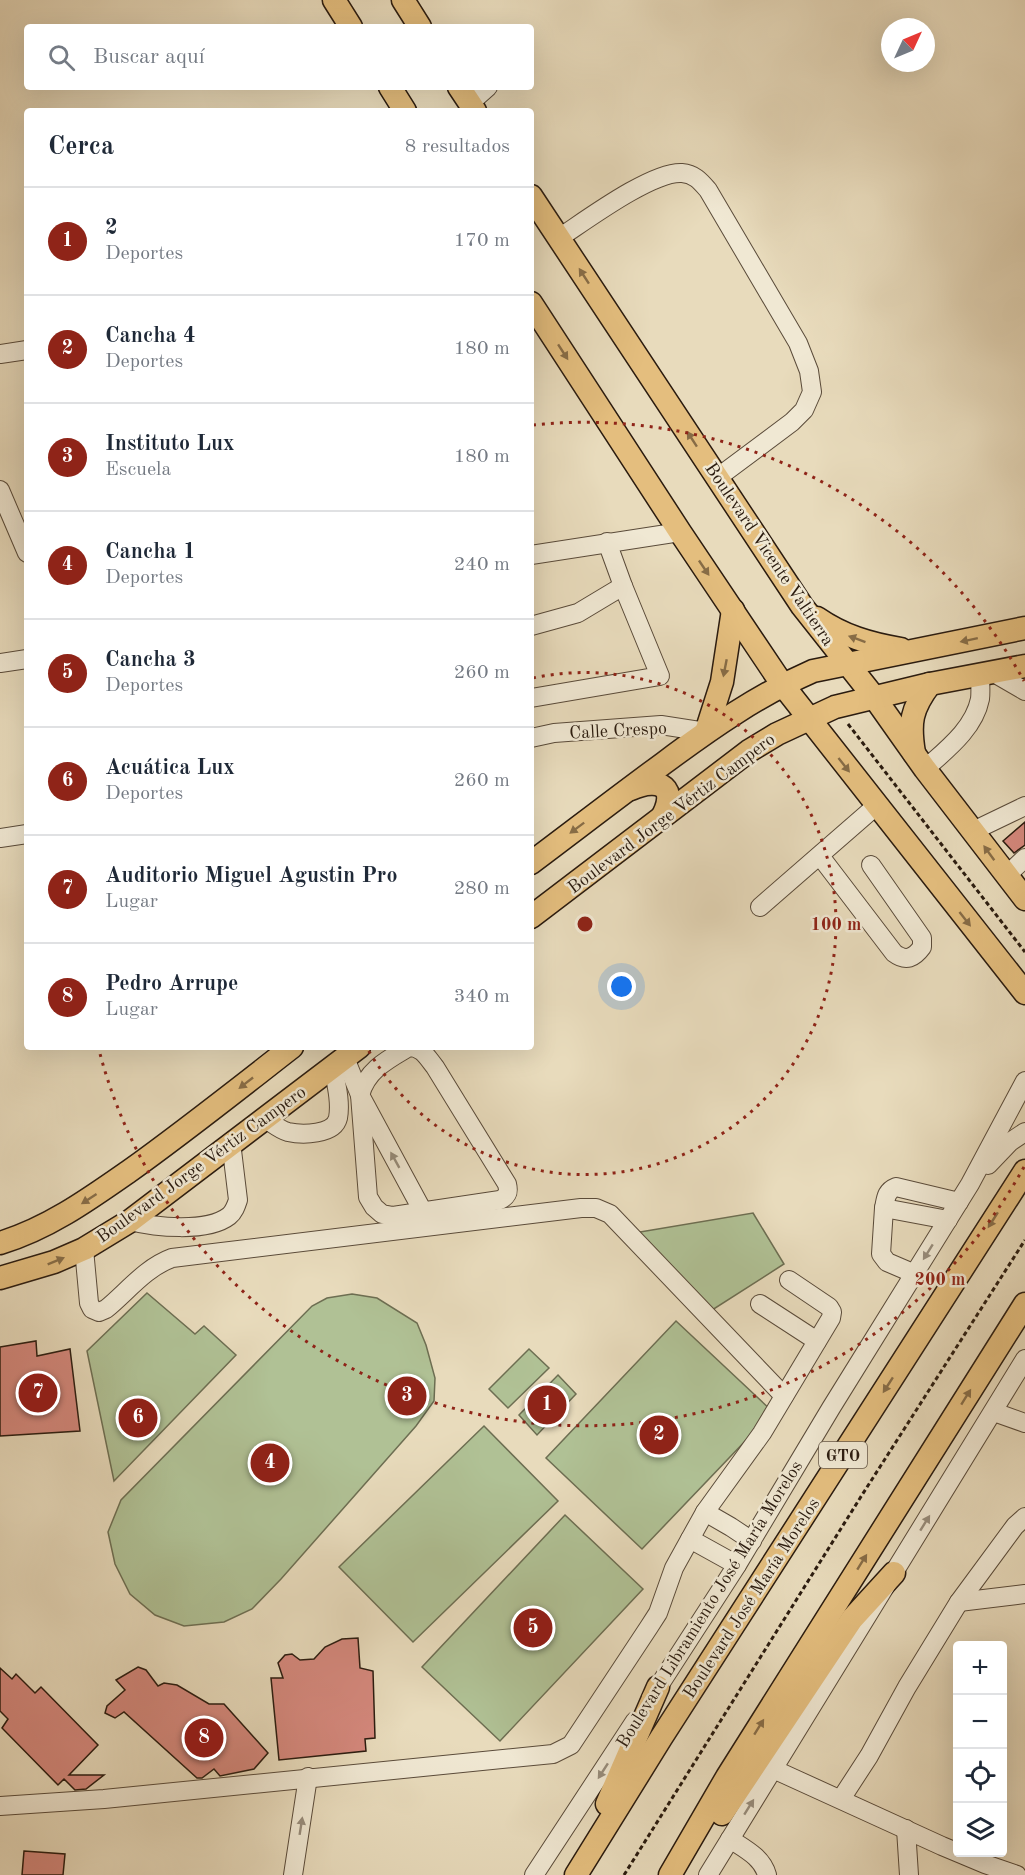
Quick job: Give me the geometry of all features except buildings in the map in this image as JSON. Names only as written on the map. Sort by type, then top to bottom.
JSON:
[{"type":"main road","points":[[334,0],[349,24]]},
{"type":"main road","points":[[403,0],[418,24]]},
{"type":"main road","points":[[392,90],[403,108]]},
{"type":"main road","name":"Boulevard Vicente Valtierra","points":[[534,200],[802,606],[1025,899]]},
{"type":"main road","points":[[534,308],[782,684],[808,720],[1025,993]]},
{"type":"main road","points":[[802,606],[823,622],[860,641],[914,652]]},
{"type":"main road","points":[[706,732],[722,682],[733,610]]},
{"type":"main road","points":[[534,861],[706,732],[782,684],[813,671],[1025,628]]},
{"type":"main road","name":"Boulevard Jorge Vértiz Campero","points":[[534,915],[749,751],[777,734],[835,707],[930,684],[1025,666]]},
{"type":"main road","points":[[919,762],[911,734],[912,717],[916,702],[930,684]]},
{"type":"main road","points":[[623,793],[649,782],[660,785],[668,792],[670,799],[661,819]]},
{"type":"main road","name":"Boulevard Jorge Vértiz Campero","points":[[0,1243],[49,1223],[89,1199],[154,1153],[288,1050]]},
{"type":"main road","name":"Boulevard Jorge Vértiz Campero","points":[[0,1278],[54,1263],[84,1249],[130,1221],[231,1142],[346,1057]]},
{"type":"main road","name":"Boulevard José María Morelos","points":[[576,1875],[661,1738],[1025,1171]]},
{"type":"main road","points":[[670,1875],[727,1777],[1025,1304]]},
{"type":"main road","points":[[680,1875],[852,1619],[894,1573]]},
{"type":"main road","points":[[576,1875],[658,1687]]},
{"type":"street","points":[[468,100],[483,90]]},
{"type":"street","points":[[559,238],[639,187],[664,175],[682,173],[697,177],[708,190],[798,343],[809,371],[812,392],[804,410],[792,422],[717,478]]},
{"type":"street","points":[[0,354],[24,350]]},
{"type":"street","points":[[0,491],[24,546]]},
{"type":"street","points":[[534,554],[680,532]]},
{"type":"street","points":[[534,697],[660,676],[607,542]]},
{"type":"street","points":[[534,625],[578,613],[623,586]]},
{"type":"street","points":[[0,663],[24,659]]},
{"type":"street","points":[[919,762],[956,741],[967,727],[980,698],[987,674],[1025,691]]},
{"type":"street","name":"Calle Crespo","points":[[534,737],[554,733],[662,725],[706,732]]},
{"type":"street","points":[[760,907],[876,806]]},
{"type":"street","points":[[973,831],[1025,806]]},
{"type":"street","points":[[0,838],[24,834]]},
{"type":"street","points":[[820,856],[894,953],[901,958],[909,959],[916,955],[922,947],[922,938],[871,865]]},
{"type":"street","points":[[1006,876],[1025,858]]},
{"type":"street","points":[[404,1050],[372,1071],[363,1083],[360,1095],[368,1197],[382,1214],[427,1219]]},
{"type":"street","points":[[420,1050],[435,1067],[507,1184],[509,1191],[503,1208]]},
{"type":"street","points":[[346,1057],[360,1095],[427,1219]]},
{"type":"street","points":[[264,1118],[287,1132],[298,1133],[329,1129],[336,1124],[346,1057]]},
{"type":"street","name":"Boulevard Libramiento José María Morelos","points":[[534,1875],[752,1541],[970,1184],[1025,1081]]},
{"type":"street","points":[[970,1184],[1010,1142],[1025,1132]]},
{"type":"street","points":[[130,1221],[151,1226],[200,1226],[229,1216],[238,1200],[231,1142]]},
{"type":"street","points":[[915,1274],[887,1262],[881,1254],[886,1195],[896,1187],[959,1202]]},
{"type":"street","points":[[84,1249],[89,1303],[99,1312],[114,1303],[150,1270],[172,1258],[503,1208],[596,1208],[610,1214],[784,1396]]},
{"type":"street","points":[[884,1208],[948,1220]]},
{"type":"street","points":[[0,1806],[104,1799],[553,1754],[571,1745],[649,1627],[658,1612],[674,1568],[705,1512],[762,1432],[832,1312],[818,1298],[789,1280]]},
{"type":"street","points":[[760,1304],[817,1341]]},
{"type":"street","points":[[708,1875],[1025,1359]]},
{"type":"street","points":[[994,1412],[1025,1423]]},
{"type":"street","points":[[705,1512],[752,1541]]},
{"type":"street","points":[[841,1799],[870,1755],[907,1687],[959,1602],[1015,1526],[1025,1517]]},
{"type":"street","points":[[690,1539],[737,1565]]},
{"type":"street","points":[[959,1602],[1025,1594]]},
{"type":"street","points":[[773,1769],[985,1864],[1017,1875]]},
{"type":"street","points":[[293,1875],[308,1777]]},
{"type":"street","points":[[906,1829],[909,1875]]},
{"type":"street","points":[[730,1839],[756,1856],[765,1866],[767,1875]]},
{"type":"path","points":[[835,707],[1025,952]]},
{"type":"path","points":[[624,1875],[849,1515],[1025,1240]]},
{"type":"green space","points":[[753,1213],[784,1264],[709,1312],[634,1233]]},
{"type":"green space","points":[[147,1293],[195,1334],[204,1326],[236,1355],[114,1481],[87,1351]]},
{"type":"green space","points":[[352,1294],[377,1298],[417,1323],[435,1378],[434,1401],[416,1426],[252,1609],[224,1622],[184,1626],[155,1615],[130,1594],[115,1564],[108,1532],[121,1500],[312,1306],[327,1298]]},
{"type":"green space","points":[[676,1321],[773,1412],[642,1549],[546,1458]]},
{"type":"green space","points":[[529,1349],[549,1368],[508,1408],[489,1389]]},
{"type":"green space","points":[[558,1375],[576,1394],[537,1435],[519,1415]]},
{"type":"green space","points":[[484,1426],[558,1501],[413,1642],[339,1567]]},
{"type":"green space","points":[[565,1515],[643,1589],[500,1741],[422,1667]]},
{"type":"place","name":"Auditorio Miguel Agustin Pro","points":[[38,1393]]},
{"type":"place","name":"Instituto Lux","points":[[407,1396]]},
{"type":"place","name":"2","points":[[547,1405]]},
{"type":"place","name":"Acuática Lux","points":[[138,1418]]},
{"type":"place","name":"Cancha 4","points":[[659,1435]]},
{"type":"place","name":"Cancha 1","points":[[270,1463]]},
{"type":"place","name":"Cancha 3","points":[[533,1628]]},
{"type":"place","name":"Pedro Arrupe","points":[[204,1738]]}]
